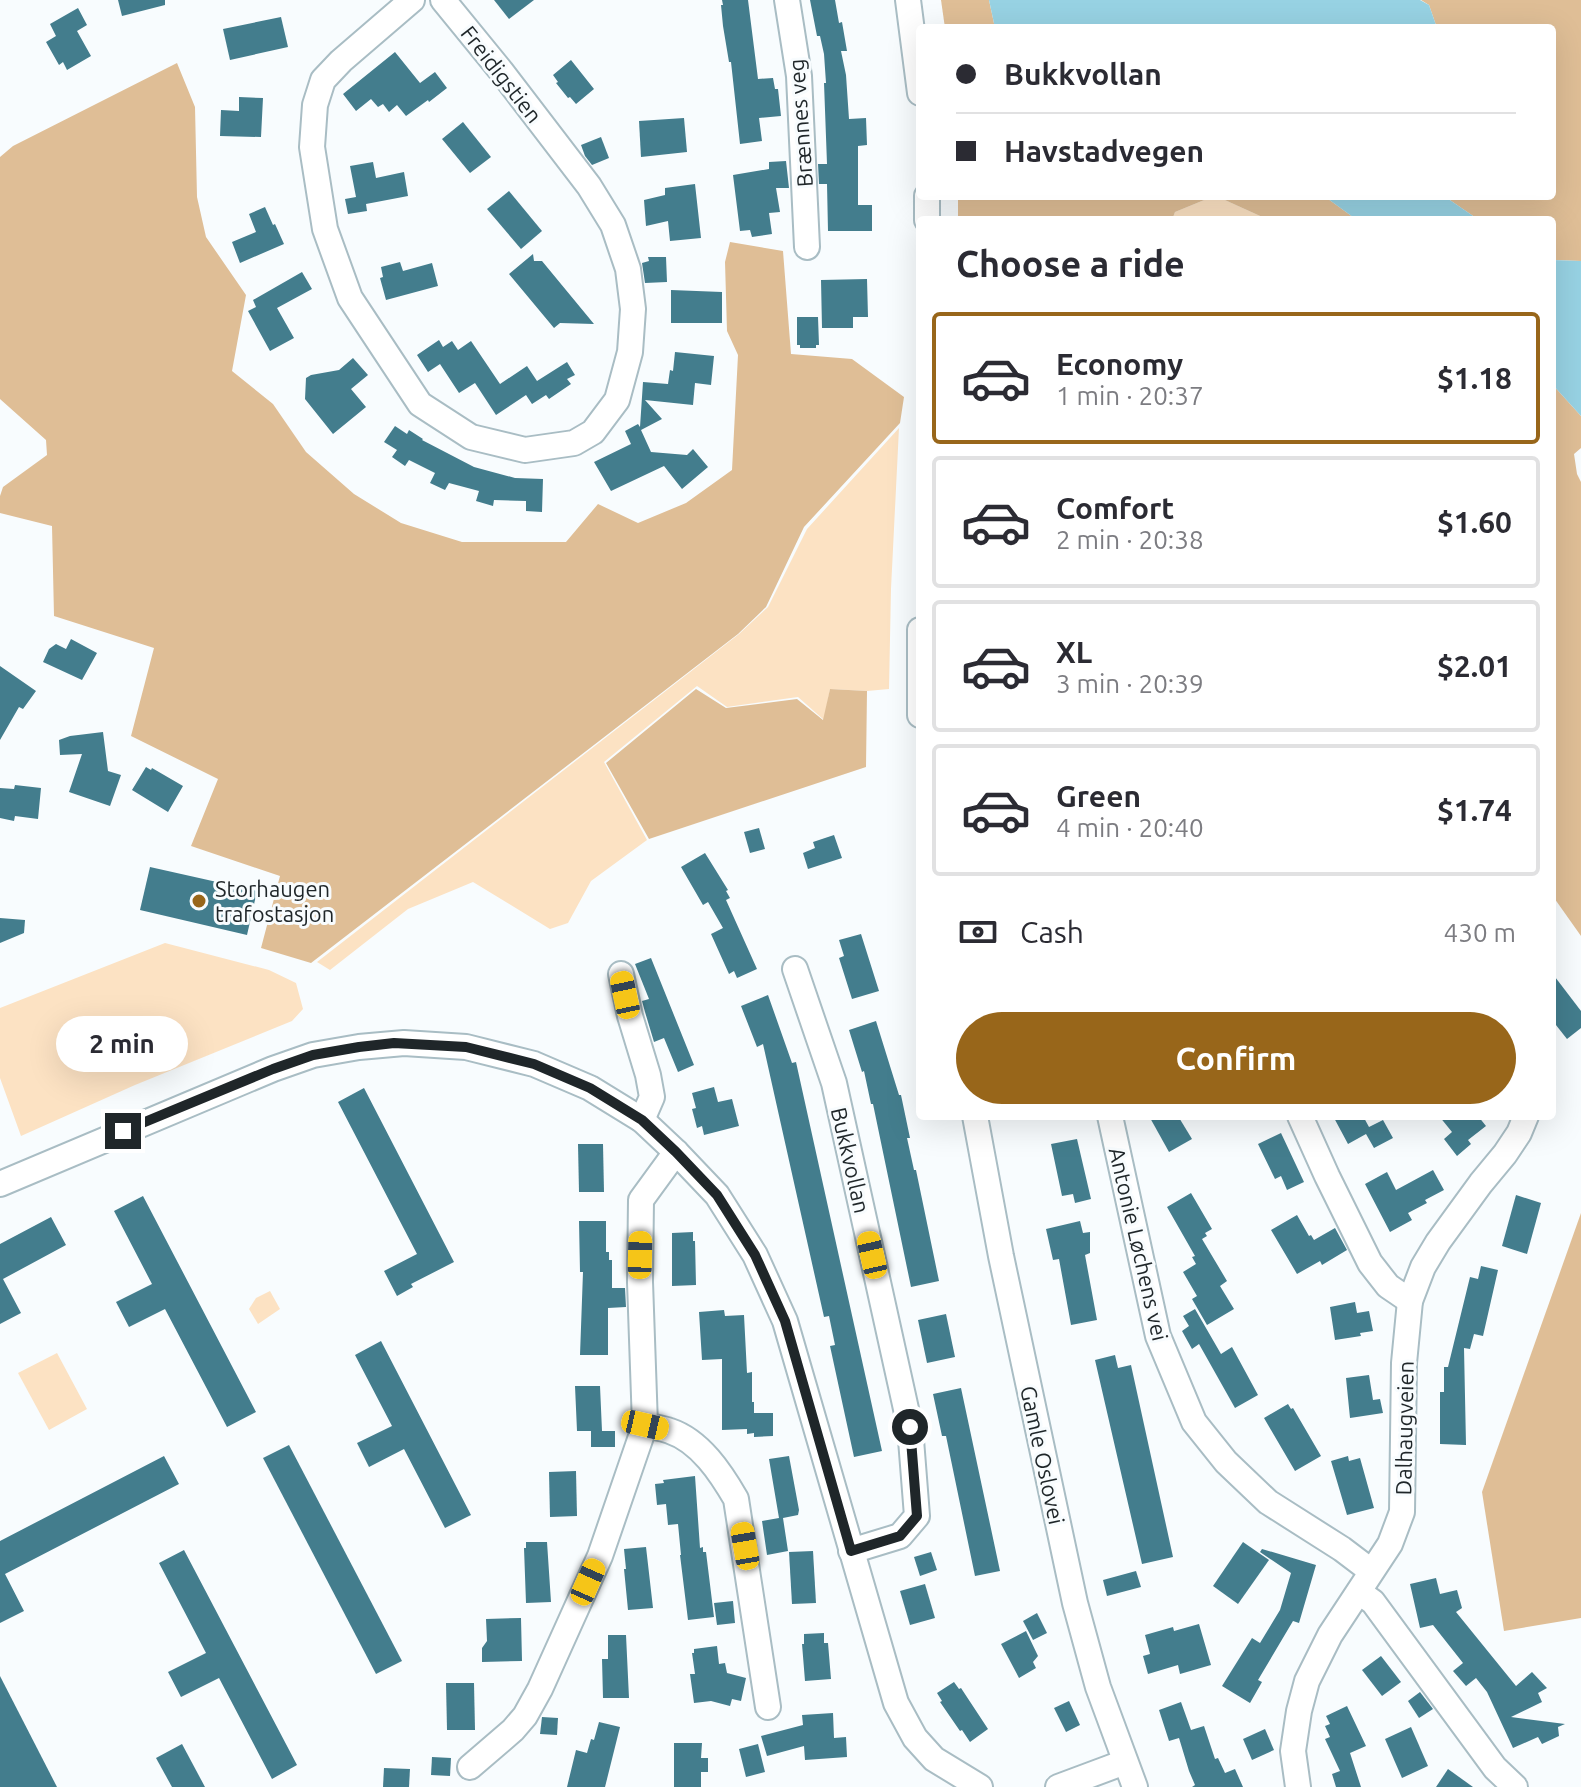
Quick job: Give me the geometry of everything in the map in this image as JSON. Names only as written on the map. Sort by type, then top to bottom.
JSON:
[{"type":"street","name":"Freidigstien","points":[[412,0],[323,80],[315,105],[312,147],[325,229],[350,298],[420,404],[471,437],[525,450],[574,443],[593,432],[617,400],[630,352],[633,309],[628,269],[613,225],[589,186],[443,0]]},
{"type":"street","name":"Brænnes veg","points":[[787,0],[799,76],[807,247]]},
{"type":"street","points":[[908,0],[916,62]]},
{"type":"street","name":"Bukkvollan","points":[[795,969],[834,1083],[910,1427],[917,1516],[900,1536],[851,1551]]},
{"type":"street","points":[[621,974],[652,1097],[642,1120]]},
{"type":"street","points":[[0,1184],[273,1069],[313,1055],[359,1047],[394,1043],[466,1047],[534,1064],[590,1088],[642,1120],[676,1152],[717,1195],[755,1255],[785,1321],[896,1703],[915,1738],[934,1759],[980,1787]]},
{"type":"street","name":"Gamle Oslovei","points":[[976,1120],[1004,1271],[1075,1603],[1098,1687],[1135,1787]]},
{"type":"street","name":"Antonie Løchens vei","points":[[1111,1120],[1158,1336],[1194,1422],[1226,1462],[1268,1502],[1342,1549],[1365,1581]]},
{"type":"street","points":[[1302,1120],[1370,1263],[1388,1286],[1410,1301]]},
{"type":"street","name":"Dalhaugveien","points":[[1298,1787],[1293,1751],[1307,1681],[1330,1635],[1390,1544],[1402,1512],[1404,1363],[1410,1301],[1423,1267],[1438,1242],[1505,1154],[1524,1120]]},
{"type":"street","points":[[470,1767],[513,1730],[540,1689],[600,1556],[645,1425],[640,1282],[641,1200],[676,1152]]},
{"type":"street","points":[[645,1425],[671,1431],[695,1445],[724,1477],[736,1499],[768,1707]]},
{"type":"street","points":[[1365,1581],[1373,1602],[1495,1768],[1515,1787]]},
{"type":"street","points":[[1058,1787],[1125,1762]]},
{"type":"shaded area","points":[[941,0],[989,0],[994,24],[944,24]]},
{"type":"shaded area","points":[[1421,0],[1581,0],[1581,261],[1556,260],[1556,216],[1473,216],[1450,200],[1556,200],[1556,24],[1436,24],[1429,5]]},
{"type":"shaded area","points":[[177,63],[195,107],[197,197],[206,237],[246,295],[232,371],[273,404],[306,452],[354,494],[401,523],[462,542],[566,542],[598,504],[638,523],[686,503],[732,470],[738,355],[727,331],[725,262],[730,242],[783,251],[791,354],[852,359],[904,397],[900,423],[804,527],[766,607],[738,634],[311,963],[261,948],[280,876],[191,846],[218,779],[131,736],[154,648],[54,616],[52,526],[0,513],[3,487],[47,455],[46,440],[0,399],[0,157],[13,146]]},
{"type":"shaded area","points":[[958,200],[1204,200],[1175,212],[1174,216],[958,216]]},
{"type":"shaded area","points":[[1204,200],[1225,200],[1260,216],[1174,216],[1175,212]]},
{"type":"shaded area","points":[[1225,200],[1330,200],[1352,216],[1260,216]]},
{"type":"shaded area","points":[[1556,388],[1581,416],[1581,448],[1574,454],[1581,482],[1581,936],[1556,901]]},
{"type":"shaded area","points":[[899,428],[889,689],[830,689],[824,720],[798,697],[727,707],[697,686],[604,762],[647,840],[591,881],[568,923],[550,929],[473,882],[408,909],[330,970],[317,962],[739,634],[768,607],[807,529]]},
{"type":"shaded area","points":[[696,689],[726,708],[797,699],[823,720],[830,689],[867,691],[866,767],[649,839],[606,763]]},
{"type":"shaded area","points":[[165,943],[269,970],[296,983],[303,1009],[292,1021],[135,1085],[21,1136],[0,1078],[0,1008]]},
{"type":"shaded area","points":[[1581,1213],[1581,1618],[1504,1631],[1482,1492]]},
{"type":"shaded area","points":[[270,1291],[280,1309],[258,1324],[249,1309],[256,1298]]},
{"type":"shaded area","points":[[57,1353],[87,1409],[49,1430],[18,1373]]},
{"type":"water","points":[[989,0],[1420,0],[1429,5],[1436,24],[994,24]]},
{"type":"water","points":[[1330,200],[1450,200],[1473,216],[1352,216]]},
{"type":"water","points":[[1556,260],[1581,261],[1581,416],[1556,388]]},
{"type":"building","points":[[118,0],[165,0],[165,5],[122,16]]},
{"type":"building","points":[[494,0],[534,0],[509,19]]},
{"type":"building","points":[[722,0],[748,0],[758,79],[773,78],[775,89],[778,89],[781,116],[759,118],[762,141],[740,144]]},
{"type":"building","points":[[810,0],[835,0],[839,23],[842,22],[847,51],[841,51],[849,119],[866,118],[867,145],[858,146],[858,205],[872,205],[872,231],[828,231],[827,184],[819,184],[818,164],[827,164],[824,54]]},
{"type":"building","points":[[78,8],[87,25],[77,31],[91,56],[67,70],[63,62],[59,65],[46,42],[56,36],[50,24]]},
{"type":"building","points":[[281,17],[288,47],[230,60],[223,29]]},
{"type":"building","points":[[395,52],[420,83],[435,72],[447,88],[406,116],[397,105],[389,112],[383,104],[378,107],[371,99],[356,111],[343,94]]},
{"type":"building","points":[[571,60],[594,89],[576,104],[556,83],[553,75]]},
{"type":"building","points":[[239,97],[263,98],[261,137],[220,136],[221,110],[239,111]]},
{"type":"building","points":[[684,118],[687,152],[641,157],[639,121]]},
{"type":"building","points":[[463,122],[491,157],[470,173],[442,139]]},
{"type":"building","points":[[601,137],[609,158],[592,165],[581,145]]},
{"type":"building","points":[[786,161],[789,188],[776,188],[780,212],[769,213],[772,234],[752,237],[750,230],[740,231],[733,175],[769,169],[769,162]]},
{"type":"building","points":[[373,162],[376,178],[404,172],[408,196],[366,204],[367,211],[348,214],[345,199],[356,197],[350,166]]},
{"type":"building","points":[[695,184],[701,238],[670,241],[668,221],[646,226],[644,200],[665,195],[665,188]]},
{"type":"building","points":[[509,191],[542,231],[521,249],[487,209]]},
{"type":"building","points":[[265,207],[284,244],[240,263],[232,242],[256,232],[249,214]]},
{"type":"building","points":[[533,254],[534,261],[542,261],[594,324],[560,323],[554,328],[509,274]]},
{"type":"building","points":[[648,257],[666,257],[667,282],[645,283],[642,263],[649,261]]},
{"type":"building","points":[[400,262],[403,271],[432,263],[438,286],[386,300],[380,278],[383,277],[381,267]]},
{"type":"building","points":[[302,272],[312,289],[277,308],[294,338],[270,351],[248,311],[256,307],[253,300]]},
{"type":"building","points":[[867,279],[868,317],[853,317],[853,328],[822,328],[821,280]]},
{"type":"building","points":[[671,290],[722,292],[722,323],[671,323]]},
{"type":"building","points":[[797,317],[818,317],[819,345],[816,348],[800,348],[797,345]]},
{"type":"building","points":[[439,340],[443,347],[452,341],[458,350],[471,341],[500,384],[527,366],[537,381],[567,362],[575,375],[567,379],[571,384],[549,399],[546,395],[532,404],[526,395],[496,415],[475,383],[459,393],[440,364],[428,372],[417,355]]},
{"type":"building","points":[[675,352],[714,356],[711,385],[695,383],[693,405],[645,400],[662,419],[641,430],[651,452],[687,455],[693,449],[708,467],[682,489],[664,466],[611,491],[594,462],[631,444],[625,431],[638,424],[640,427],[643,382],[668,384]]},
{"type":"building","points":[[353,358],[368,375],[351,389],[366,407],[333,434],[305,399],[306,378],[339,370]]},
{"type":"building","points":[[395,426],[407,434],[409,430],[474,467],[515,478],[543,479],[542,512],[526,511],[526,501],[494,500],[493,506],[476,501],[479,491],[449,483],[445,490],[430,483],[435,473],[409,460],[405,466],[392,457],[397,450],[384,442]]},
{"type":"building","points":[[71,639],[97,653],[82,680],[43,662],[49,649],[56,644],[66,649]]},
{"type":"building","points":[[0,666],[36,691],[23,709],[19,707],[0,740]]},
{"type":"building","points":[[103,732],[108,771],[121,775],[110,806],[69,792],[82,754],[60,755],[59,740]]},
{"type":"building","points":[[146,767],[183,786],[168,812],[132,790]]},
{"type":"building","points":[[15,785],[41,788],[38,819],[15,816],[14,821],[0,818],[0,788],[14,789]]},
{"type":"building","points":[[759,828],[765,849],[750,853],[744,832]]},
{"type":"building","points":[[834,835],[842,858],[808,869],[803,853],[815,848],[813,842]]},
{"type":"building","points":[[705,853],[728,890],[730,898],[726,900],[757,969],[737,978],[734,971],[729,974],[711,934],[723,928],[708,902],[703,905],[681,867]]},
{"type":"building","name":"Storhaugen trafostasjon","points":[[150,867],[257,891],[247,935],[140,910]]},
{"type":"building","points":[[0,918],[25,920],[24,933],[0,943]]},
{"type":"building","points":[[861,934],[879,991],[852,999],[839,958],[844,956],[839,940]]},
{"type":"building","points":[[651,958],[694,1065],[678,1072],[664,1038],[654,1042],[642,1001],[649,999],[635,964]]},
{"type":"building","points":[[1556,978],[1581,1011],[1581,1028],[1567,1039],[1556,1025]]},
{"type":"building","points":[[768,995],[792,1063],[796,1062],[882,1451],[854,1457],[830,1346],[835,1345],[829,1316],[824,1317],[763,1044],[757,1047],[741,1006]]},
{"type":"building","points":[[876,1021],[901,1095],[910,1138],[907,1138],[939,1281],[911,1287],[873,1104],[849,1030]]},
{"type":"building","points":[[714,1087],[718,1102],[732,1099],[739,1126],[704,1135],[702,1126],[697,1128],[692,1093]]},
{"type":"building","points":[[364,1088],[454,1262],[411,1284],[413,1287],[397,1296],[384,1271],[417,1254],[338,1102]]},
{"type":"building","points":[[1151,1120],[1180,1120],[1192,1139],[1169,1152]]},
{"type":"building","points":[[1335,1120],[1365,1120],[1369,1127],[1383,1120],[1393,1138],[1374,1148],[1366,1134],[1348,1144]]},
{"type":"building","points":[[1442,1120],[1481,1120],[1486,1126],[1468,1140],[1471,1144],[1457,1156],[1444,1139],[1452,1132]]},
{"type":"building","points":[[1281,1133],[1304,1182],[1287,1190],[1281,1176],[1275,1179],[1258,1144]]},
{"type":"building","points":[[1077,1139],[1091,1199],[1075,1203],[1073,1194],[1062,1196],[1051,1144]]},
{"type":"building","points":[[578,1144],[603,1144],[604,1192],[579,1192]]},
{"type":"building","points":[[1433,1170],[1444,1190],[1408,1213],[1412,1220],[1390,1232],[1365,1184],[1387,1172],[1396,1190]]},
{"type":"building","points":[[1191,1193],[1212,1229],[1202,1239],[1227,1281],[1220,1286],[1234,1309],[1207,1325],[1192,1299],[1197,1296],[1183,1272],[1196,1264],[1192,1257],[1195,1256],[1167,1207]]},
{"type":"building","points":[[1516,1195],[1541,1203],[1527,1254],[1502,1246]]},
{"type":"building","points":[[143,1196],[256,1412],[227,1427],[165,1309],[129,1327],[116,1302],[152,1284],[114,1211]]},
{"type":"building","points":[[1297,1215],[1314,1240],[1335,1228],[1347,1250],[1322,1265],[1320,1261],[1297,1274],[1271,1230]]},
{"type":"building","points":[[51,1217],[66,1245],[3,1279],[21,1313],[0,1324],[0,1244]]},
{"type":"building","points":[[579,1221],[606,1221],[606,1252],[612,1260],[612,1288],[625,1288],[626,1307],[608,1308],[608,1355],[580,1355],[583,1272],[580,1272]]},
{"type":"building","points":[[1080,1221],[1083,1233],[1090,1232],[1090,1253],[1085,1255],[1097,1320],[1071,1325],[1059,1259],[1053,1260],[1046,1229]]},
{"type":"building","points":[[693,1232],[696,1285],[672,1286],[672,1233]]},
{"type":"building","points":[[1481,1266],[1498,1270],[1483,1336],[1474,1334],[1470,1349],[1464,1348],[1466,1445],[1440,1444],[1440,1392],[1444,1392],[1444,1367],[1448,1367],[1470,1277],[1478,1279]]},
{"type":"building","points":[[1355,1302],[1357,1313],[1369,1311],[1373,1331],[1335,1340],[1330,1307]]},
{"type":"building","points":[[1195,1309],[1221,1354],[1232,1347],[1258,1395],[1235,1408],[1199,1344],[1192,1349],[1182,1331],[1189,1326],[1183,1316]]},
{"type":"building","points":[[724,1310],[725,1316],[744,1315],[747,1373],[752,1372],[754,1413],[773,1413],[773,1436],[754,1437],[754,1433],[747,1434],[747,1429],[722,1430],[722,1359],[702,1360],[699,1312]]},
{"type":"building","points":[[946,1314],[955,1357],[927,1363],[918,1320]]},
{"type":"building","points":[[381,1341],[471,1515],[445,1528],[404,1449],[369,1467],[357,1443],[392,1426],[355,1355]]},
{"type":"building","points":[[1115,1355],[1118,1368],[1131,1365],[1173,1557],[1142,1564],[1095,1360]]},
{"type":"building","points":[[1369,1375],[1373,1400],[1380,1399],[1383,1413],[1350,1418],[1346,1378]]},
{"type":"building","points":[[575,1386],[600,1386],[602,1431],[615,1431],[615,1447],[591,1447],[591,1431],[577,1431]]},
{"type":"building","points":[[961,1388],[1000,1571],[975,1576],[946,1436],[942,1436],[933,1394]]},
{"type":"building","points":[[1288,1404],[1321,1456],[1295,1471],[1264,1418]]},
{"type":"building","points":[[289,1445],[402,1661],[376,1674],[263,1458]]},
{"type":"building","points":[[164,1456],[179,1484],[5,1574],[24,1611],[0,1623],[0,1541]]},
{"type":"building","points":[[789,1456],[798,1515],[783,1518],[788,1551],[767,1555],[762,1521],[779,1518],[769,1459]]},
{"type":"building","points":[[1348,1456],[1349,1461],[1360,1458],[1374,1508],[1347,1515],[1331,1461]]},
{"type":"building","points":[[576,1471],[577,1516],[550,1517],[549,1472]]},
{"type":"building","points":[[695,1476],[700,1548],[703,1547],[703,1552],[706,1552],[714,1617],[688,1620],[678,1524],[668,1525],[666,1504],[657,1505],[655,1484]]},
{"type":"building","points":[[526,1542],[547,1542],[551,1602],[526,1603]]},
{"type":"building","points":[[1243,1542],[1269,1560],[1238,1604],[1213,1586]]},
{"type":"building","points":[[646,1547],[653,1608],[628,1610],[624,1549]]},
{"type":"building","points":[[1262,1549],[1316,1565],[1299,1623],[1293,1621],[1258,1680],[1262,1682],[1250,1703],[1222,1686],[1252,1638],[1260,1643],[1280,1610],[1291,1573],[1260,1552]]},
{"type":"building","points":[[184,1550],[297,1765],[272,1779],[219,1678],[181,1697],[168,1672],[206,1653],[159,1563]]},
{"type":"building","points":[[813,1551],[816,1603],[792,1604],[789,1552]]},
{"type":"building","points":[[931,1552],[937,1570],[920,1576],[914,1557]]},
{"type":"building","points":[[1136,1571],[1141,1587],[1107,1596],[1103,1580]]},
{"type":"building","points":[[1436,1578],[1440,1594],[1457,1590],[1462,1608],[1456,1612],[1516,1686],[1532,1672],[1547,1688],[1538,1693],[1542,1702],[1511,1717],[1565,1724],[1558,1727],[1559,1736],[1542,1744],[1538,1737],[1513,1748],[1487,1692],[1476,1678],[1466,1686],[1453,1671],[1463,1663],[1433,1625],[1420,1628],[1410,1584]]},
{"type":"building","points":[[925,1584],[935,1618],[910,1625],[900,1591]]},
{"type":"building","points":[[733,1601],[735,1623],[717,1625],[714,1603]]},
{"type":"building","points":[[1037,1613],[1047,1633],[1033,1640],[1023,1621]]},
{"type":"building","points":[[521,1618],[522,1661],[482,1662],[482,1648],[487,1641],[486,1619]]},
{"type":"building","points":[[1199,1624],[1211,1665],[1180,1674],[1178,1665],[1148,1674],[1143,1656],[1150,1654],[1145,1635]]},
{"type":"building","points":[[1026,1631],[1038,1656],[1033,1662],[1036,1668],[1019,1678],[1001,1644]]},
{"type":"building","points":[[824,1633],[824,1643],[828,1643],[831,1679],[805,1681],[804,1634]]},
{"type":"building","points":[[608,1635],[626,1635],[629,1698],[603,1698],[602,1659],[608,1659]]},
{"type":"building","points":[[717,1646],[719,1664],[725,1663],[727,1673],[746,1678],[741,1701],[732,1699],[730,1706],[711,1701],[694,1703],[690,1674],[695,1674],[692,1653],[694,1649]]},
{"type":"building","points":[[1381,1656],[1401,1682],[1382,1696],[1362,1670]]},
{"type":"building","points":[[0,1676],[57,1787],[0,1787]]},
{"type":"building","points":[[954,1682],[988,1729],[970,1742],[940,1702],[937,1693]]},
{"type":"building","points":[[446,1683],[474,1683],[475,1730],[447,1730]]},
{"type":"building","points":[[1420,1692],[1433,1709],[1419,1718],[1408,1701]]},
{"type":"building","points":[[1069,1701],[1080,1725],[1066,1732],[1054,1708]]},
{"type":"building","points":[[1181,1702],[1191,1730],[1204,1726],[1215,1759],[1218,1758],[1225,1773],[1235,1769],[1243,1787],[1192,1787],[1195,1785],[1179,1738],[1169,1741],[1159,1710]]},
{"type":"building","points":[[1347,1706],[1366,1746],[1350,1753],[1361,1787],[1336,1787],[1332,1774],[1340,1771],[1325,1739],[1330,1737],[1325,1726],[1330,1724],[1326,1716]]},
{"type":"building","points":[[833,1713],[834,1738],[846,1737],[847,1757],[805,1760],[804,1746],[767,1756],[761,1736],[803,1725],[802,1715]]},
{"type":"building","points":[[542,1717],[558,1718],[557,1735],[540,1734]]},
{"type":"building","points":[[599,1722],[620,1727],[605,1787],[567,1787],[576,1750],[587,1753]]},
{"type":"building","points":[[1411,1727],[1428,1766],[1402,1778],[1385,1739]]},
{"type":"building","points":[[1265,1729],[1274,1750],[1252,1760],[1243,1739]]},
{"type":"building","points":[[674,1743],[702,1743],[701,1758],[708,1758],[708,1772],[701,1772],[701,1787],[674,1787]]},
{"type":"building","points":[[182,1744],[205,1787],[172,1787],[156,1758]]},
{"type":"building","points":[[758,1744],[765,1772],[746,1777],[739,1749]]},
{"type":"building","points":[[432,1757],[451,1758],[450,1776],[431,1775]]},
{"type":"building","points":[[384,1768],[410,1769],[409,1787],[383,1787]]},
{"type":"building","points":[[1448,1769],[1473,1787],[1436,1787]]},
{"type":"place","name":"Storhaugen trafostasjon","points":[[199,901]]},
{"type":"route","points":[[123,1131],[273,1069],[313,1055],[359,1047],[404,1043],[466,1047],[534,1064],[590,1088],[642,1120],[717,1195],[755,1255],[785,1321],[851,1551],[900,1536],[917,1516],[910,1427]]}]
